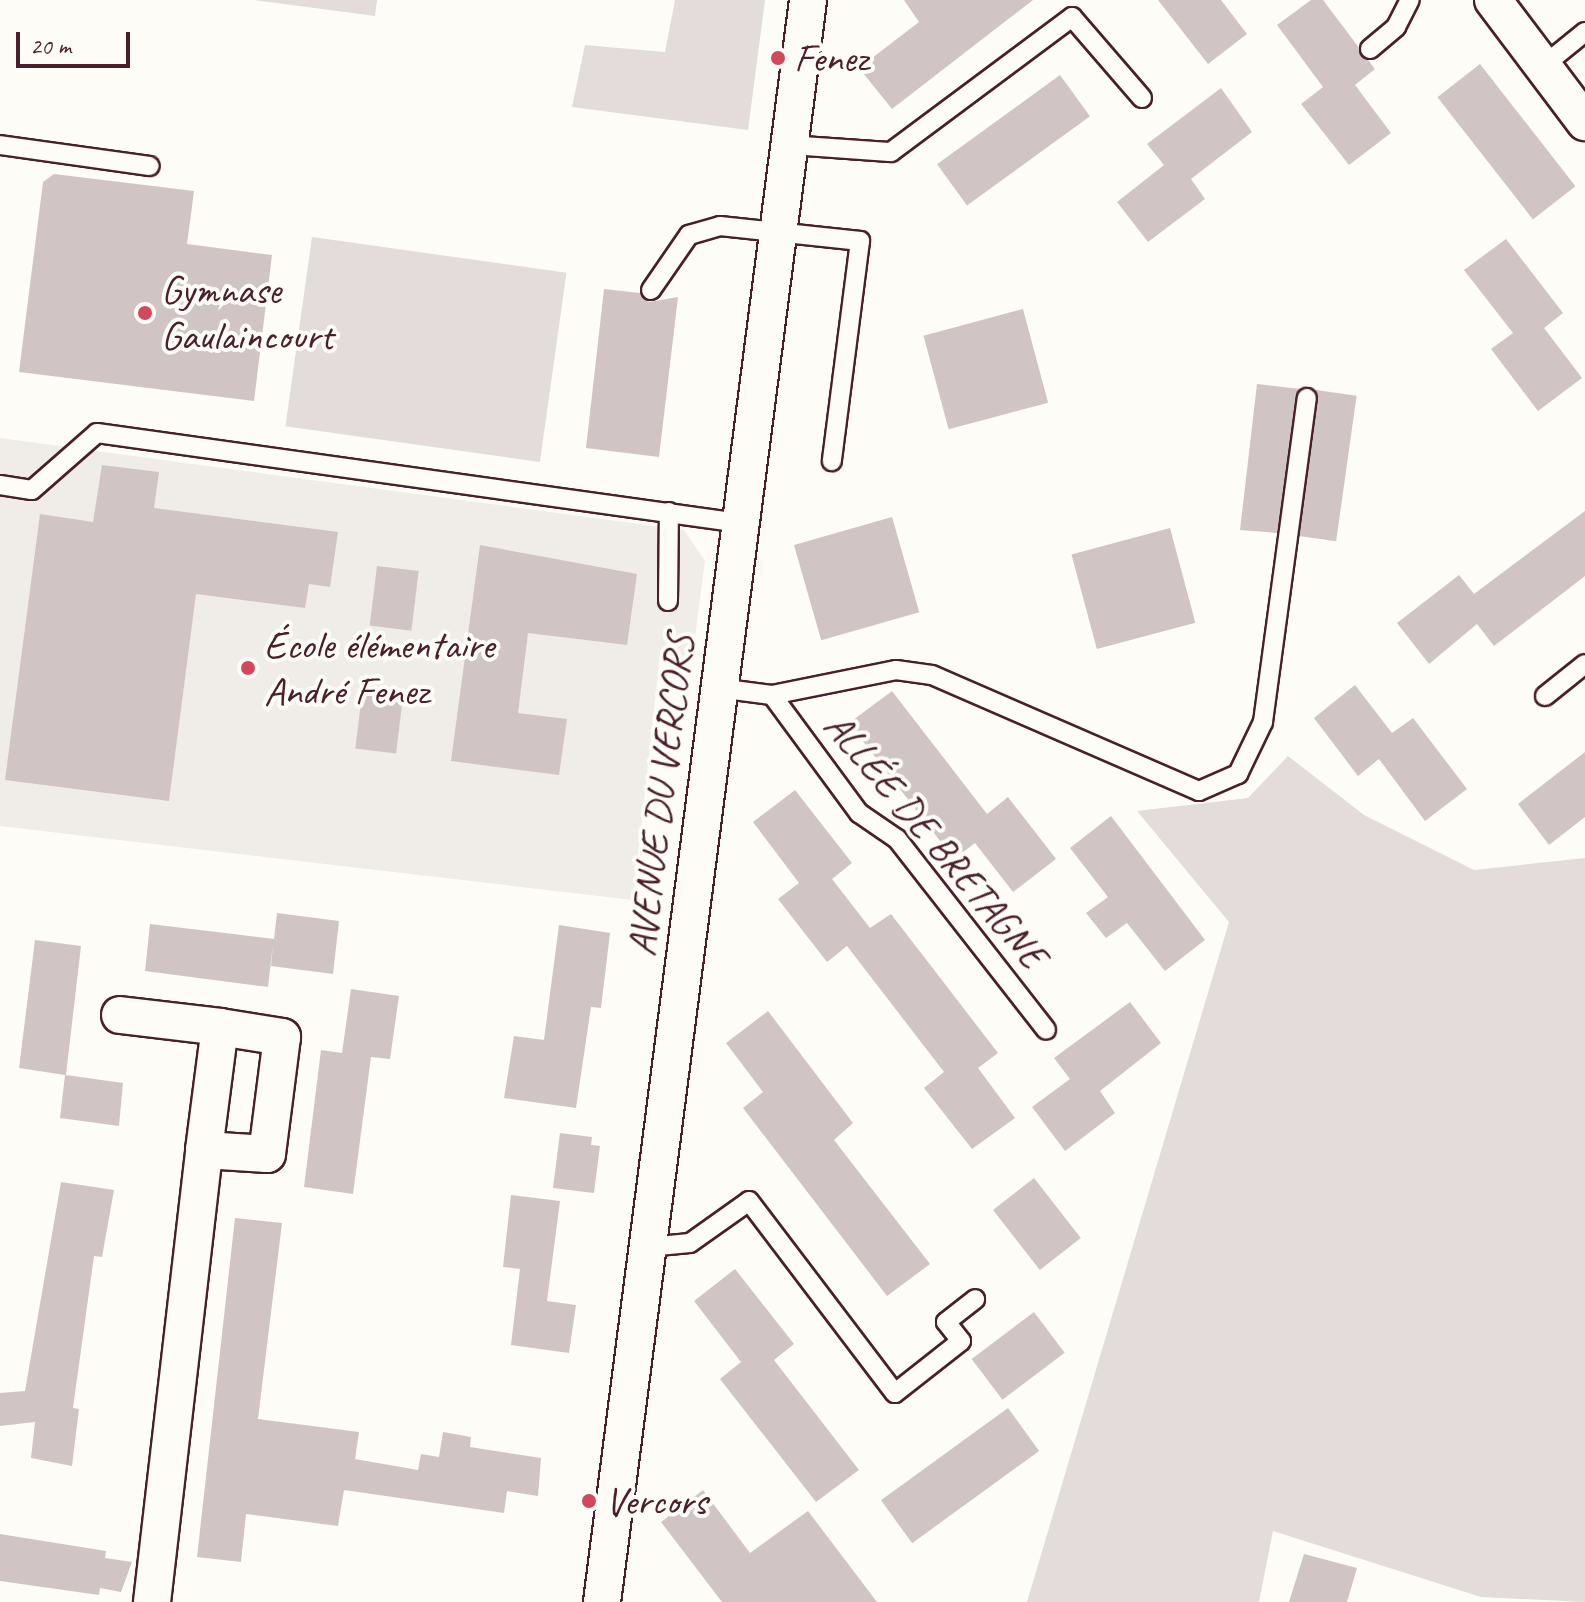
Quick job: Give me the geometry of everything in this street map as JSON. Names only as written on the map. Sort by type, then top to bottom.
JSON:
[{"type":"street","name":"AVENUE DU VERCORS","points":[[602,1602],[808,0]]},
{"type":"street","points":[[1493,0],[1585,122]]},
{"type":"street","points":[[120,1015],[282,1037],[267,1154],[204,1150]]},
{"type":"street","points":[[152,1602],[220,1027]]},
{"type":"lane","points":[[1370,49],[1396,27],[1410,0]]},
{"type":"lane","points":[[790,145],[891,152],[1072,17],[1142,98]]},
{"type":"lane","points":[[1543,66],[1585,32]]},
{"type":"lane","points":[[0,145],[150,166]]},
{"type":"lane","points":[[651,290],[689,235],[720,226],[860,241],[832,461]]},
{"type":"lane","points":[[718,688],[772,695],[896,670],[932,675],[1199,791],[1238,774],[1263,722],[1307,398]]},
{"type":"lane","points":[[0,485],[32,490],[97,433],[739,523]]},
{"type":"lane","points":[[668,601],[669,512]]},
{"type":"lane","points":[[1545,696],[1585,664]]},
{"type":"lane","name":"ALLÉE DE BRETAGNE","points":[[772,695],[859,813],[897,839],[1046,1030]]},
{"type":"lane","points":[[648,1247],[690,1243],[749,1201],[895,1393],[961,1341],[946,1322],[975,1299]]},
{"type":"shaded area","points":[[254,0],[377,0],[375,16]]},
{"type":"shaded area","points":[[675,0],[765,0],[748,130],[572,107],[585,45],[665,52]]},
{"type":"shaded area","points":[[312,237],[566,273],[540,462],[285,426]]},
{"type":"shaded area","points":[[0,438],[684,530],[705,561],[692,660],[660,656],[633,900],[0,826]]},
{"type":"shaded area","points":[[1288,756],[1364,815],[1474,870],[1585,858],[1585,1602],[1481,1597],[1273,1531],[1259,1602],[1027,1602],[1229,922],[1137,811],[1248,798]]},
{"type":"building","points":[[904,0],[1033,0],[892,109],[859,68],[919,22]]},
{"type":"building","points":[[1158,0],[1221,0],[1247,34],[1208,64]]},
{"type":"building","points":[[1311,0],[1323,0],[1375,69],[1355,85],[1391,133],[1349,165],[1301,104],[1323,87],[1277,25]]},
{"type":"building","points":[[1480,64],[1575,186],[1533,219],[1437,97]]},
{"type":"building","points":[[1060,75],[1090,116],[967,206],[937,164]]},
{"type":"building","points":[[1221,88],[1252,132],[1191,179],[1205,199],[1148,242],[1117,202],[1164,165],[1147,144]]},
{"type":"building","name":"Gymnase Gaulaincourt","points":[[54,174],[194,191],[187,244],[272,255],[254,401],[19,372],[43,182]]},
{"type":"building","points":[[1506,239],[1563,313],[1544,328],[1582,378],[1538,411],[1491,349],[1513,333],[1464,270]]},
{"type":"building","points":[[604,289],[640,293],[649,302],[678,297],[659,457],[586,448]]},
{"type":"building","points":[[1023,309],[1048,403],[949,429],[924,336]]},
{"type":"building","points":[[1257,384],[1300,389],[1277,533],[1240,530]]},
{"type":"building","points":[[1316,390],[1357,396],[1336,541],[1296,536]]},
{"type":"building","points":[[102,465],[159,472],[154,508],[338,532],[330,587],[309,584],[305,608],[196,594],[169,801],[5,780],[40,514],[93,522]]},
{"type":"building","points":[[1585,511],[1585,576],[1494,646],[1477,624],[1429,664],[1397,623],[1459,575],[1474,594]]},
{"type":"building","points":[[892,517],[919,612],[821,640],[794,545]]},
{"type":"building","points":[[1170,528],[1195,623],[1097,649],[1071,554]]},
{"type":"building","points":[[480,545],[637,574],[627,645],[528,633],[518,713],[567,719],[559,775],[451,761]]},
{"type":"building","points":[[377,566],[419,571],[411,631],[370,626]]},
{"type":"building","points":[[1355,685],[1392,733],[1413,718],[1467,789],[1425,821],[1379,759],[1358,776],[1314,718]]},
{"type":"building","points":[[892,691],[987,814],[1008,797],[1056,859],[1013,892],[975,843],[954,859],[849,723]]},
{"type":"building","points":[[362,694],[403,699],[396,754],[355,749]]},
{"type":"building","points":[[1585,752],[1585,817],[1549,845],[1518,804]]},
{"type":"building","points":[[795,790],[852,863],[832,879],[870,928],[891,914],[998,1053],[978,1068],[1015,1118],[972,1149],[924,1088],[944,1072],[847,946],[827,962],[778,899],[799,883],[753,822]]},
{"type":"building","points":[[1111,816],[1205,940],[1165,971],[1127,923],[1106,938],[1086,913],[1108,897],[1070,848]]},
{"type":"building","points":[[277,913],[339,921],[333,974],[271,966],[273,944],[268,987],[145,971],[150,924],[274,939]]},
{"type":"building","points":[[559,925],[610,933],[601,1008],[591,1007],[576,1108],[504,1098],[514,1036],[544,1040]]},
{"type":"building","points":[[35,940],[81,946],[66,1075],[123,1083],[119,1126],[60,1118],[65,1075],[19,1068]]},
{"type":"building","points":[[351,989],[399,996],[390,1059],[371,1057],[353,1194],[304,1187],[321,1050],[342,1053]]},
{"type":"building","points":[[1130,1002],[1161,1043],[1100,1091],[1115,1113],[1065,1151],[1032,1107],[1070,1079],[1054,1058]]},
{"type":"building","points":[[768,1011],[853,1123],[834,1140],[930,1264],[887,1296],[743,1108],[763,1092],[726,1043]]},
{"type":"building","points":[[560,1133],[592,1137],[591,1145],[600,1146],[594,1193],[553,1188]]},
{"type":"building","points":[[1034,1178],[1081,1238],[1040,1270],[993,1210]]},
{"type":"building","points":[[61,1182],[114,1190],[102,1257],[94,1256],[73,1408],[79,1409],[72,1466],[31,1458],[35,1422],[0,1426],[0,1393],[25,1391]]},
{"type":"building","points":[[511,1195],[560,1201],[547,1301],[576,1305],[569,1353],[511,1345],[520,1269],[503,1267]]},
{"type":"building","points":[[235,1218],[282,1223],[258,1419],[359,1432],[355,1459],[418,1470],[421,1454],[439,1457],[443,1432],[471,1437],[470,1447],[541,1458],[538,1496],[507,1491],[504,1513],[344,1490],[338,1526],[246,1514],[241,1562],[197,1557]]},
{"type":"building","points":[[735,1269],[794,1344],[774,1360],[859,1470],[816,1502],[720,1379],[741,1362],[694,1301]]},
{"type":"building","points":[[1034,1312],[1065,1353],[1002,1400],[972,1359]]},
{"type":"building","points":[[1008,1408],[1039,1451],[912,1543],[881,1500]]},
{"type":"building","points":[[703,1490],[750,1553],[808,1511],[877,1602],[722,1602],[661,1522]]},
{"type":"building","points":[[0,1534],[106,1551],[105,1558],[132,1562],[121,1592],[100,1588],[99,1595],[0,1581]]},
{"type":"building","points":[[1304,1554],[1357,1568],[1347,1602],[1289,1602]]},
{"type":"place","name":"Fenez","points":[[778,58]]},
{"type":"place","name":"Gymnase Gaulaincourt","points":[[145,313]]},
{"type":"place","name":"École élémentaire André Fenez","points":[[248,668]]},
{"type":"place","name":"Vercors","points":[[589,1501]]}]
